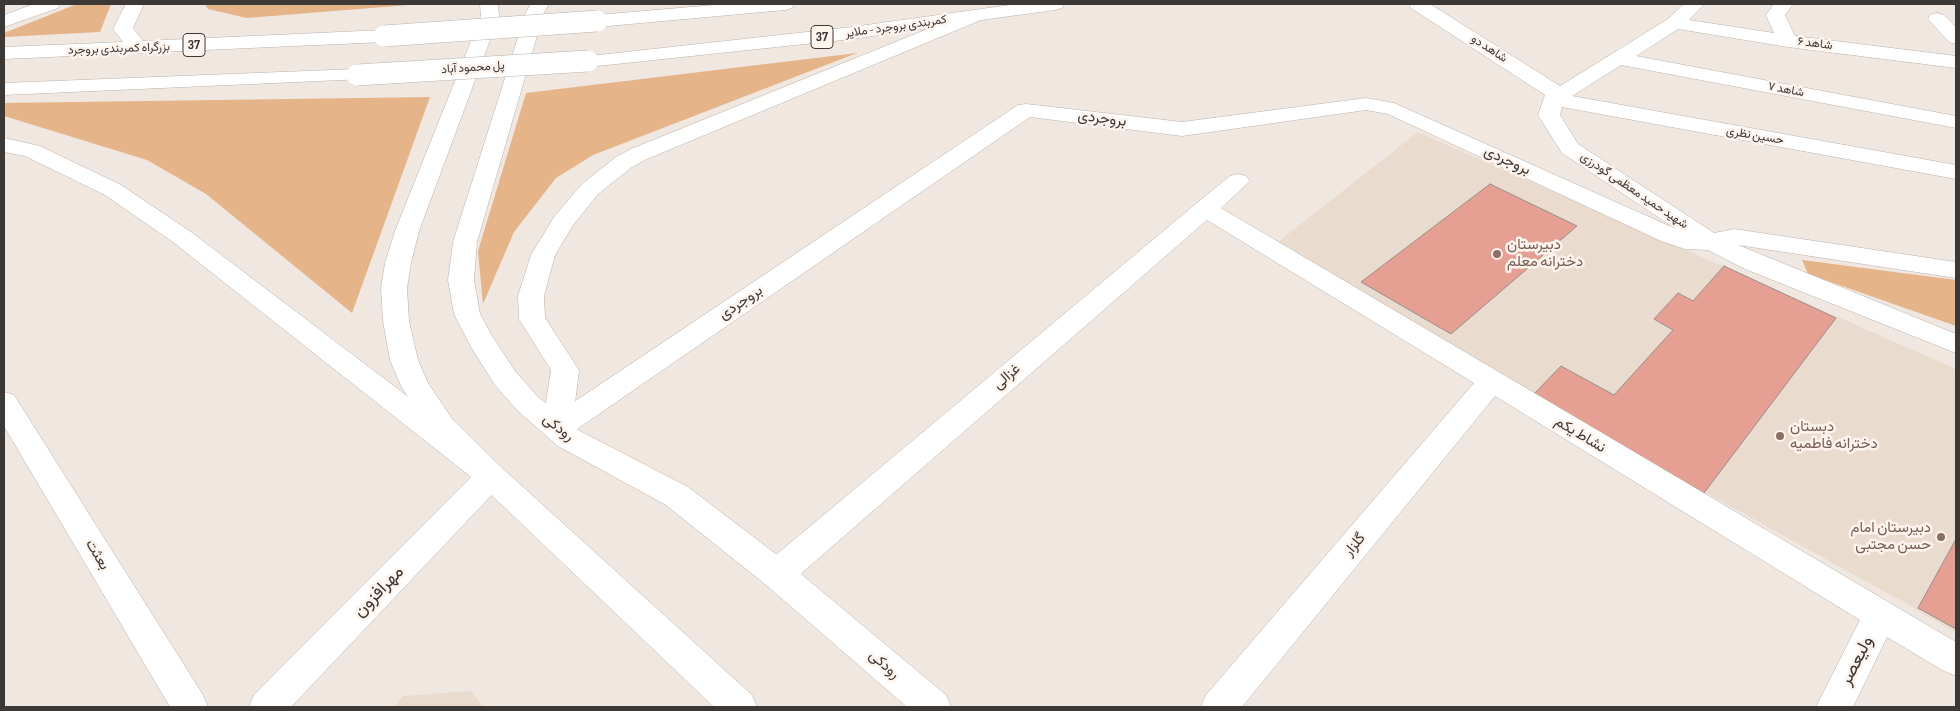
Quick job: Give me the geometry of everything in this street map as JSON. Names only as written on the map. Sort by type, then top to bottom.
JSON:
[{"type":"main road","points":[[4,21],[51,4]]},
{"type":"main road","points":[[135,4],[123,29],[139,48]]},
{"type":"main road","points":[[489,4],[490,16],[407,231],[394,288],[396,321],[404,360],[415,386],[443,428],[491,476],[739,707]]},
{"type":"main road","name":"رودکی","points":[[540,4],[535,12],[465,242],[461,280],[467,314],[505,378],[527,403],[568,438],[677,496],[777,574],[933,707]]},
{"type":"main road","name":"بزرگراه کمربندی بروجرد","points":[[4,53],[384,36],[597,22],[776,4]]},
{"type":"main road","name":"کمربندی بروجرد - ملایر","points":[[588,61],[852,33],[1055,4]]},
{"type":"main road","name":"شاهد دو","points":[[1418,4],[1556,97]]},
{"type":"main road","points":[[1556,97],[1675,22],[1695,4]]},
{"type":"main road","points":[[1784,4],[1775,15],[1788,41]]},
{"type":"main road","points":[[557,428],[565,370],[532,319],[532,296],[543,255],[563,222],[590,189],[639,154],[977,15]]},
{"type":"main road","points":[[1956,15],[1936,19],[1956,38]]},
{"type":"main road","name":"شاهد ۶","points":[[1675,22],[1788,41],[1956,62]]},
{"type":"main road","name":"شاهد ۷","points":[[1616,58],[1956,122]]},
{"type":"main road","name":"پل محمود آباد","points":[[4,89],[357,75],[588,61]]},
{"type":"main road","name":"حسین نظری","points":[[1556,97],[1956,172]]},
{"type":"main road","name":"شهید حمید معظمی گودرزی","points":[[1556,97],[1550,115],[1570,148],[1713,243],[1754,263],[1956,344]]},
{"type":"main road","name":"بروجردی","points":[[557,428],[1026,110],[1182,130],[1366,104],[1394,109],[1670,236],[1685,241],[1713,243]]},
{"type":"main road","points":[[4,145],[32,151],[113,190],[175,232],[491,476]]},
{"type":"main road","name":"غزالی","points":[[777,574],[1238,181]]},
{"type":"main road","name":"نشاط یکم","points":[[1205,208],[1956,660]]},
{"type":"main road","points":[[1713,243],[1723,238],[1734,237],[1956,270]]},
{"type":"main road","name":"گلزار","points":[[1219,707],[1492,382]]},
{"type":"main road","name":"بعثت","points":[[4,402],[190,707]]},
{"type":"main road","name":"مهرافزون","points":[[267,707],[491,476]]},
{"type":"main road","name":"ولیعصر","points":[[1834,707],[1880,614]]},
{"type":"shaded area","points":[[77,4],[111,4],[100,32],[4,37],[4,33]]},
{"type":"shaded area","points":[[205,4],[421,4],[247,18],[208,9]]},
{"type":"shaded area","points":[[857,53],[593,155],[556,178],[514,232],[483,304],[478,251],[526,93]]},
{"type":"shaded area","points":[[430,97],[352,313],[206,194],[147,160],[4,116],[4,103]]},
{"type":"shaded area","points":[[1418,132],[1956,369],[1956,633],[1895,597],[1892,602],[1894,597],[1532,396],[1278,242]]},
{"type":"shaded area","points":[[1802,260],[1956,280],[1956,326],[1808,274]]},
{"type":"shaded area","points":[[471,691],[483,707],[394,707],[403,696]]},
{"type":"building","points":[[1490,184],[1577,226],[1451,334],[1361,282]]},
{"type":"building","points":[[1724,266],[1836,318],[1704,493],[1532,396],[1561,366],[1614,395],[1673,330],[1654,319],[1678,293],[1693,301]]},
{"type":"building","points":[[1956,539],[1956,629],[1918,608]]},
{"type":"place","name":"دبیرستان دخترانه معلم","points":[[1497,254]]},
{"type":"place","name":"دبستان دخترانه فاطمیه","points":[[1780,436]]},
{"type":"place","name":"دبیرستان امام حسن مجتبی","points":[[1941,537]]}]
